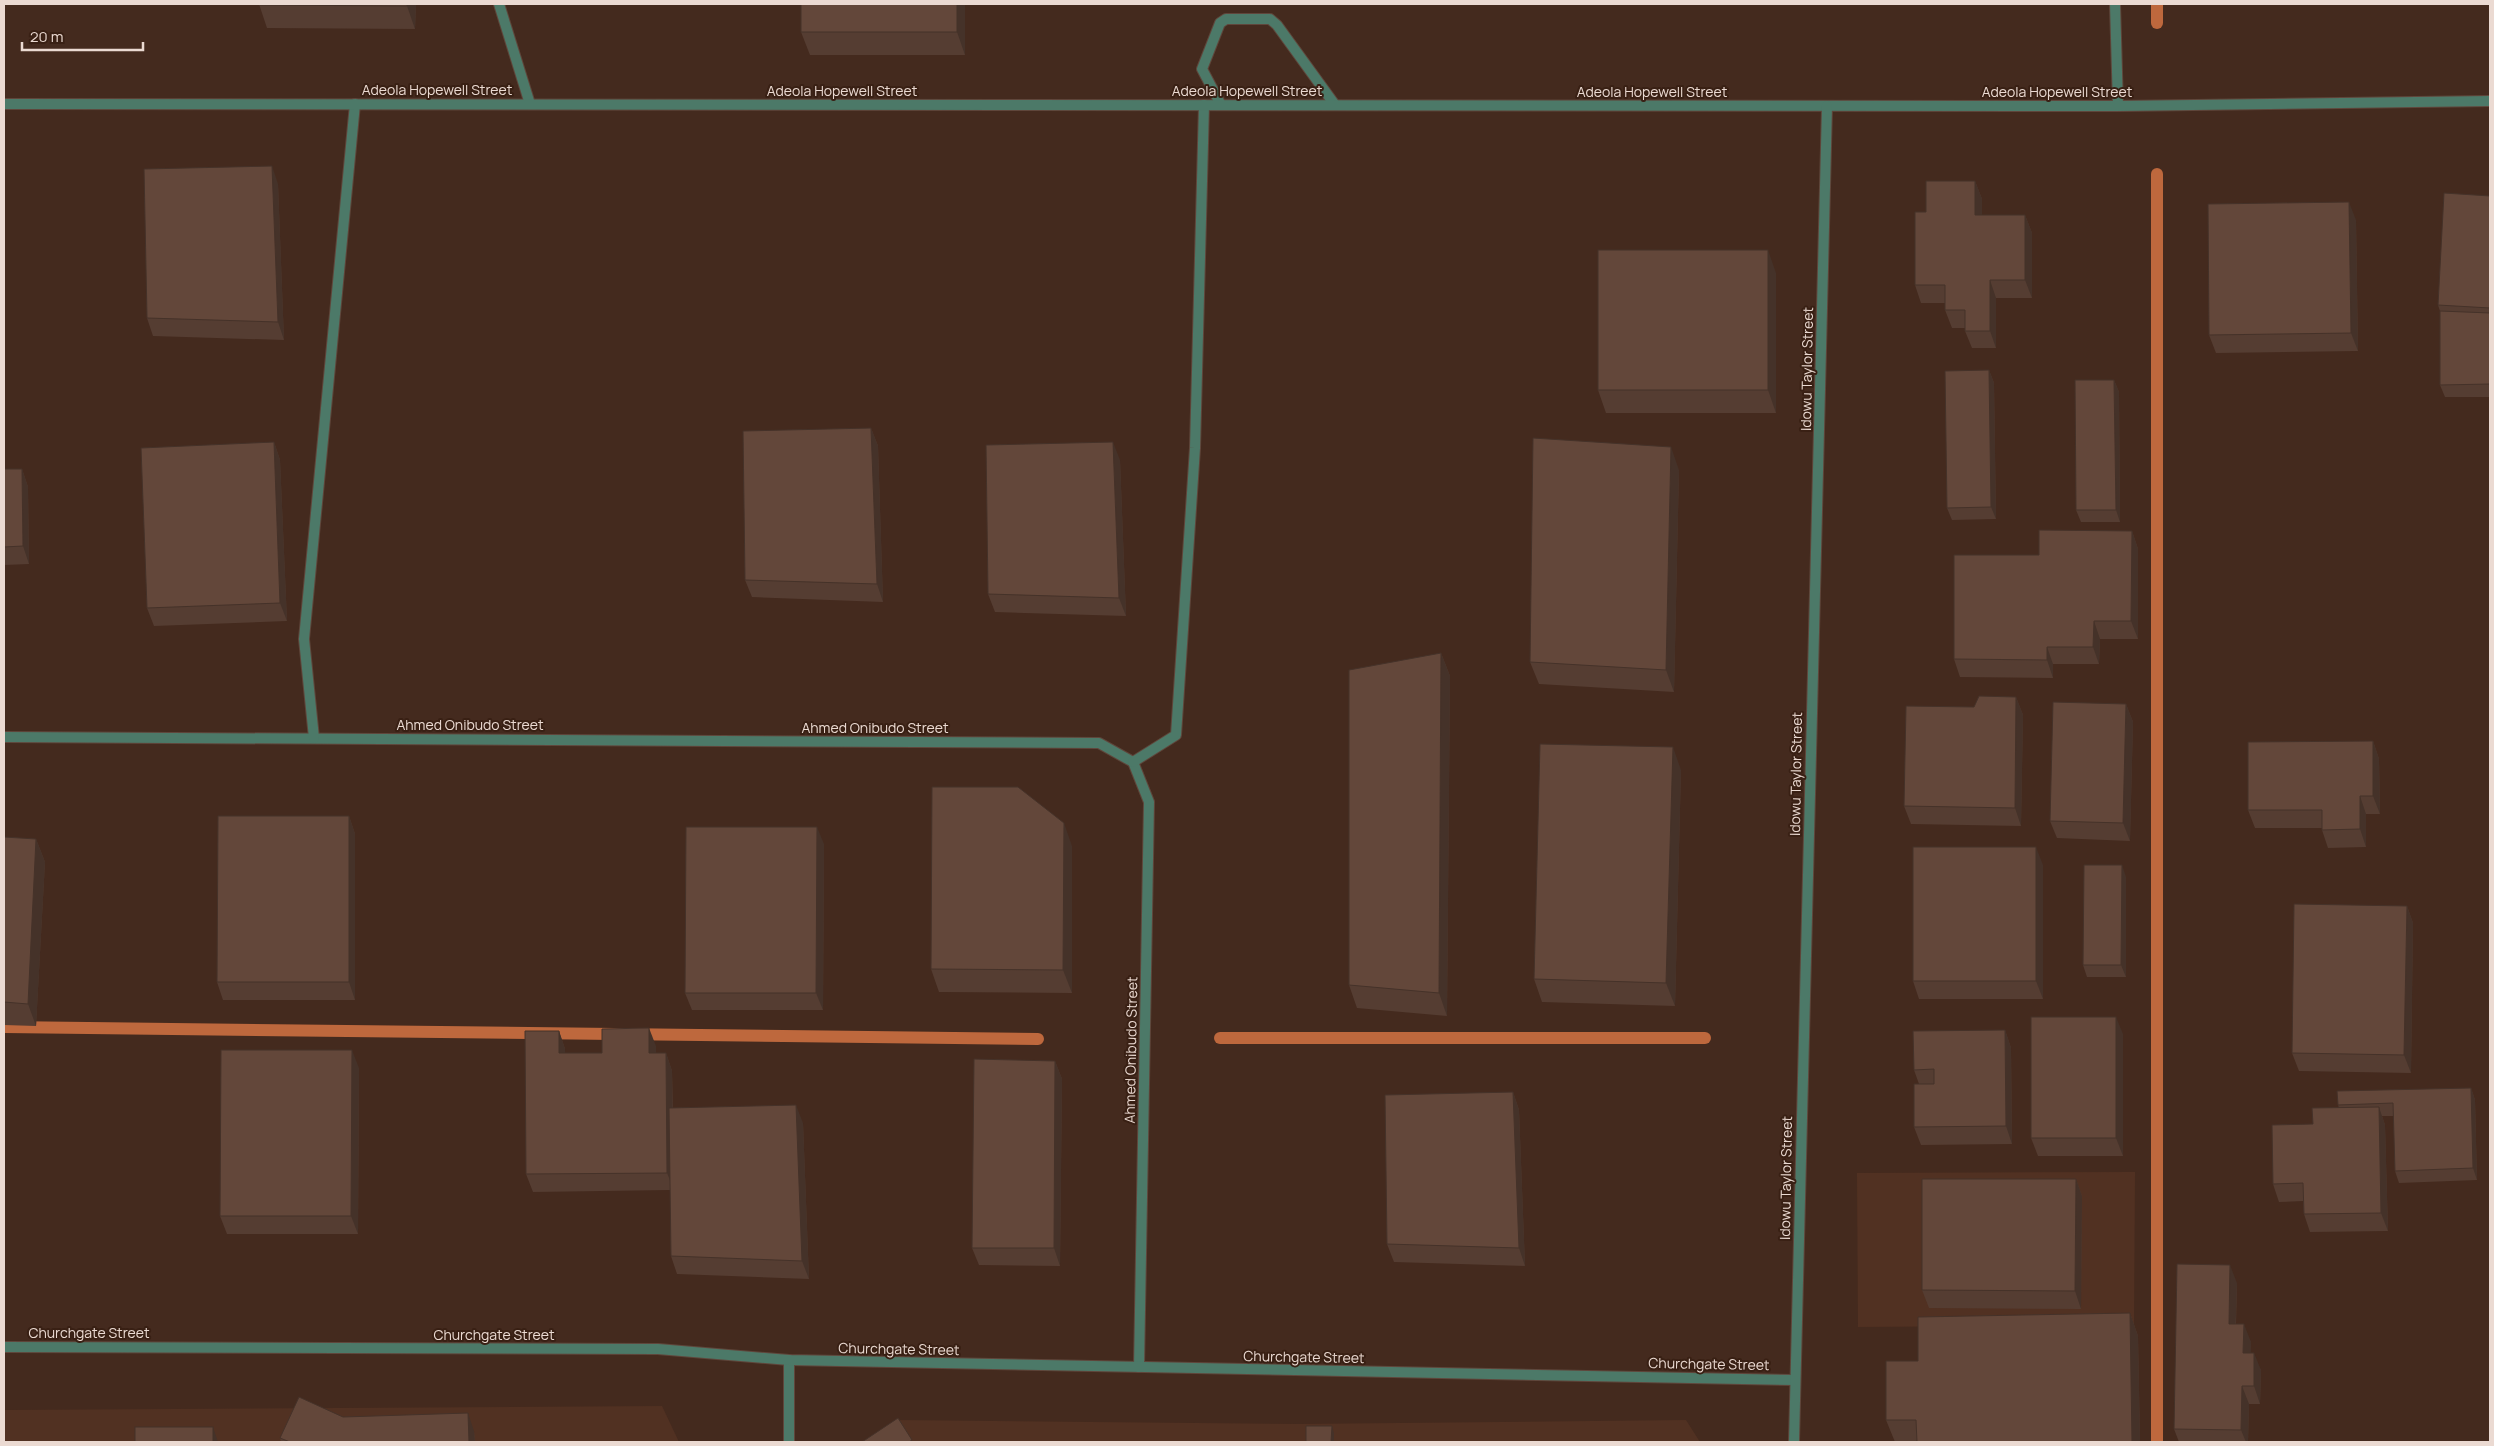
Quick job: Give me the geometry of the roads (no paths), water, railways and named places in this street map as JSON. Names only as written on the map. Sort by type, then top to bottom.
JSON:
[{"type":"street","points":[[499,4],[530,104]]},
{"type":"street","points":[[2115,4],[2118,106]]},
{"type":"street","points":[[1221,105],[1202,69],[1220,22],[1226,19],[1270,19],[1277,24],[1335,105]]},
{"type":"street","name":"Adeola Hopewell Street","points":[[4,104],[2118,106],[2490,101]]},
{"type":"street","points":[[314,738],[304,639],[355,104]]},
{"type":"street","points":[[1133,762],[1176,735],[1195,448],[1204,105]]},
{"type":"street","name":"Idowu Taylor Street","points":[[1794,1442],[1794,1380],[1827,106]]},
{"type":"street","name":"Ahmed Onibudo Street","points":[[4,737],[1098,743],[1133,762],[1149,802],[1139,1367]]},
{"type":"street","name":"Churchgate Street","points":[[4,1346],[658,1349],[789,1360],[1794,1380]]},
{"type":"street","points":[[789,1360],[789,1442]]},
{"type":"waterway","points":[[2157,4],[2157,23]]},
{"type":"waterway","points":[[2157,174],[2157,1442]]},
{"type":"waterway","points":[[4,1027],[1038,1039]]},
{"type":"waterway","points":[[1220,1038],[1705,1038]]}]
